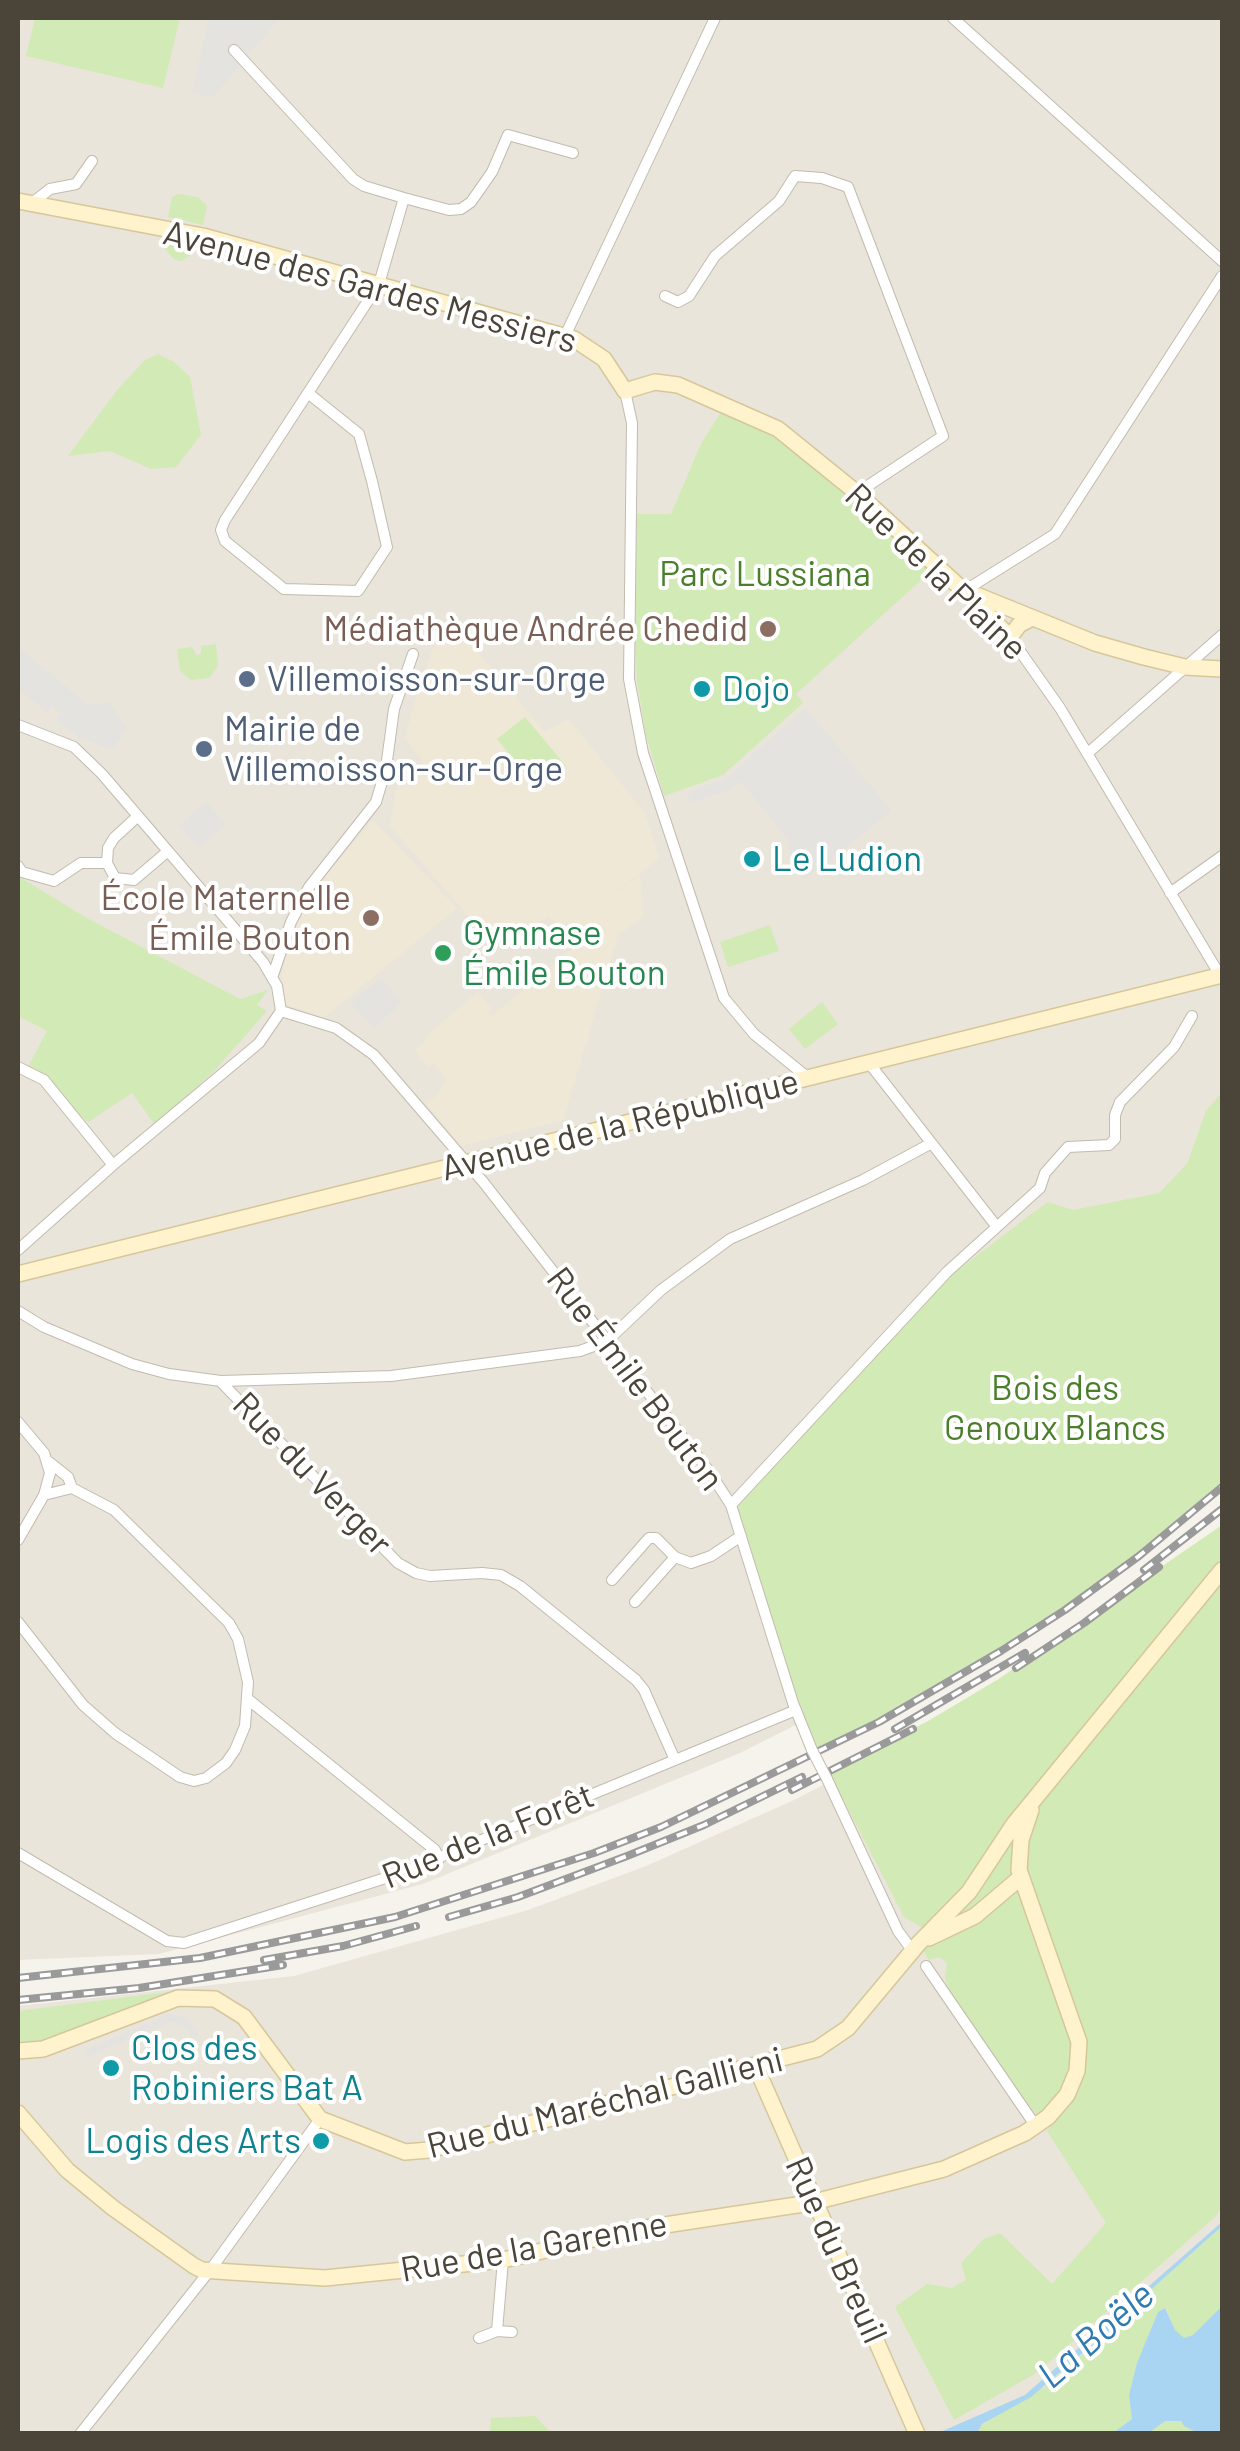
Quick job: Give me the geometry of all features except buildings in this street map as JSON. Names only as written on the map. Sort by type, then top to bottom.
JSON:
[{"type":"main road","name":"Avenue des Gardes Messiers","points":[[24,202],[202,236],[565,336],[598,353],[626,392]]},
{"type":"main road","name":"Rue de la Plaine","points":[[626,392],[666,382],[737,410],[790,438],[856,493],[1010,636]]},
{"type":"main road","points":[[969,596],[979,596],[1094,642],[1185,667],[1222,669]]},
{"type":"main road","points":[[1010,636],[1032,618]]},
{"type":"main road","name":"Avenue de la République","points":[[18,1274],[1222,975]]},
{"type":"main road","name":"Rue du Maréchal Gallieni","points":[[320,2119],[405,2152],[419,2151],[756,2067],[835,2039],[969,1892],[1014,1824],[1222,1570]]},
{"type":"main road","name":"Rue de la Garenne","points":[[18,2113],[46,2148],[91,2191],[194,2266],[325,2278],[503,2260],[651,2227],[814,2202],[944,2169],[1025,2133],[1048,2117],[1067,2095],[1080,2056],[1074,2028],[1020,1873],[1025,1826],[1039,1793]]},
{"type":"main road","points":[[989,1865],[1020,1873]]},
{"type":"main road","name":"Rue du Maréchal Gallieni","points":[[916,1946],[975,1916],[1020,1873]]},
{"type":"main road","points":[[18,2051],[43,2049],[178,1998],[216,2000],[244,2017],[320,2119]]},
{"type":"main road","name":"Rue du Breuil","points":[[756,2067],[918,2434]]},
{"type":"street","points":[[565,336],[715,18]]},
{"type":"street","points":[[954,18],[1222,261]]},
{"type":"street","points":[[234,50],[353,179],[364,186],[449,210],[461,209],[471,202],[492,172],[508,135],[573,153]]},
{"type":"street","points":[[24,202],[50,188],[76,184],[92,160]]},
{"type":"street","points":[[665,296],[678,302],[689,296],[715,256],[778,201],[796,176],[848,186],[943,436],[856,493]]},
{"type":"street","points":[[308,393],[358,434],[372,481],[387,547],[358,591],[284,589],[225,542],[221,530],[308,393],[379,284],[404,198]]},
{"type":"street","points":[[969,596],[1055,534],[1222,276]]},
{"type":"street","points":[[626,392],[632,423],[629,678],[642,753],[724,998],[754,1034],[807,1077]]},
{"type":"street","points":[[1088,752],[1222,635]]},
{"type":"street","name":"Rue de la Plaine","points":[[1010,636],[1088,752],[1222,975]]},
{"type":"street","points":[[272,975],[290,922],[309,887],[376,802],[386,768],[394,710],[413,654]]},
{"type":"street","points":[[18,725],[74,747],[95,766],[272,975],[280,1011],[259,1043],[113,1164],[18,1250]]},
{"type":"street","points":[[138,816],[108,848],[106,862],[115,878],[134,880],[168,851]]},
{"type":"street","points":[[1170,893],[1222,856]]},
{"type":"street","points":[[18,866],[22,872],[54,880],[81,864],[106,862]]},
{"type":"street","name":"Rue Émile Bouton","points":[[280,1011],[336,1028],[365,1045],[467,1164],[709,1471],[731,1505],[812,1750],[898,1931],[916,1946]]},
{"type":"street","points":[[731,1505],[947,1272],[1040,1188],[1044,1173],[1068,1147],[1109,1145],[1115,1139],[1115,1115],[1120,1102],[1174,1048],[1192,1016]]},
{"type":"street","points":[[870,1063],[997,1226]]},
{"type":"street","points":[[18,1067],[44,1080],[113,1164]]},
{"type":"street","points":[[18,1311],[44,1328],[132,1364],[221,1382],[391,1376],[580,1351],[608,1341],[662,1290],[730,1239],[864,1180],[930,1144]]},
{"type":"street","name":"Rue du Verger","points":[[221,1382],[398,1562],[430,1576],[501,1575],[623,1670],[644,1690],[674,1760]]},
{"type":"street","points":[[18,1422],[49,1462],[68,1476],[72,1488]]},
{"type":"street","points":[[18,1540],[44,1495],[49,1462]]},
{"type":"street","points":[[18,1622],[83,1705],[180,1777],[194,1781],[206,1778],[226,1763],[245,1726],[248,1700],[238,1639],[220,1610],[114,1510],[72,1488],[44,1495]]},
{"type":"street","points":[[612,1580],[648,1538],[656,1538],[675,1557],[692,1564],[741,1536]]},
{"type":"street","points":[[634,1602],[675,1557]]},
{"type":"street","points":[[248,1700],[422,1839],[439,1859]]},
{"type":"street","name":"Rue de la Forêt","points":[[18,1853],[175,1944],[439,1859],[796,1710]]},
{"type":"street","points":[[926,1966],[1035,2125]]},
{"type":"street","points":[[80,2434],[211,2269],[320,2119]]},
{"type":"street","points":[[497,2331],[503,2260]]},
{"type":"street","points":[[479,2338],[497,2331],[512,2332]]},
{"type":"shaded area","points":[[18,18],[1222,18],[1222,1453],[893,1676],[740,1753],[423,1884],[159,1954],[18,1960]]},
{"type":"shaded area","points":[[209,18],[279,18],[213,97],[192,93]]},
{"type":"shaded area","points":[[455,624],[545,732],[569,719],[645,813],[659,858],[592,911],[640,875],[643,917],[618,935],[563,1120],[462,1146],[426,1104],[438,1094],[446,1079],[434,1064],[428,1067],[414,1050],[478,992],[492,1009],[488,1013],[492,1016],[575,946],[548,916],[496,948],[390,826],[398,781],[423,762],[405,738],[414,704],[433,647]]},
{"type":"shaded area","points":[[18,647],[88,705],[109,702],[127,729],[112,750],[80,738],[56,720],[60,713],[52,706],[47,712],[18,688]]},
{"type":"shaded area","points":[[806,708],[891,811],[804,880],[793,865],[786,837],[741,781],[730,790],[691,803],[688,792],[725,779]]},
{"type":"shaded area","points":[[206,802],[226,824],[199,848],[179,826]]},
{"type":"shaded area","name":"École Maternelle Émile Bouton","points":[[373,820],[457,908],[325,1017],[287,1005],[280,984],[293,926],[311,893]]},
{"type":"shaded area","points":[[380,978],[402,1002],[374,1028],[351,1003]]},
{"type":"shaded area","points":[[1222,1530],[1222,2433],[18,2433],[18,2006],[294,1976],[528,1910],[646,1866],[794,1800],[928,1731]]},
{"type":"shaded area","points":[[168,2014],[187,2017],[201,2037],[193,2039],[186,2027],[172,2022],[87,2057],[84,2050]]},
{"type":"green space","points":[[35,18],[180,18],[163,88],[26,56]]},
{"type":"green space","points":[[172,197],[198,197],[207,206],[203,225],[168,217]]},
{"type":"green space","points":[[163,239],[196,246],[194,253],[181,261],[175,260],[165,249]]},
{"type":"green space","points":[[158,354],[190,377],[201,435],[176,467],[151,469],[110,451],[68,456],[118,389],[145,360]]},
{"type":"green space","name":"Parc Lussiana","points":[[721,412],[791,448],[931,571],[796,694],[803,703],[723,775],[664,796],[646,735],[637,681],[637,514],[671,514],[701,444]]},
{"type":"green space","points":[[216,644],[218,666],[209,678],[191,680],[180,671],[177,649],[192,647],[197,656],[201,646]]},
{"type":"green space","points":[[525,717],[566,766],[538,789],[497,739]]},
{"type":"green space","points":[[18,876],[85,917],[240,999],[268,990],[257,1005],[267,1011],[214,1071],[155,1125],[132,1093],[88,1122],[28,1067],[47,1031],[18,1016]]},
{"type":"green space","points":[[770,925],[779,951],[728,967],[720,942]]},
{"type":"green space","points":[[822,1002],[838,1024],[805,1049],[789,1029]]},
{"type":"green space","name":"Bois des Genoux Blancs","points":[[1222,1092],[1222,1487],[1139,1556],[1065,1610],[879,1722],[816,1752],[812,1750],[731,1505],[949,1277],[1030,1215],[1048,1202],[1073,1210],[1159,1193],[1187,1164],[1206,1111]]},
{"type":"green space","points":[[1222,1525],[1222,2206],[1216,2216],[1038,2372],[954,2420],[895,2307],[927,2284],[952,2288],[966,2280],[961,2263],[984,2239],[1000,2233],[1052,2284],[1106,2223],[1047,2131],[1052,2124],[1045,2112],[1033,2111],[951,1999],[945,1978],[947,1963],[939,1957],[929,1960],[922,1949],[931,1941],[921,1927],[904,1917],[829,1772],[997,1680]]},
{"type":"green space","points":[[167,1992],[168,1997],[34,2045],[18,2041],[18,2011]]},
{"type":"green space","points":[[1222,2226],[1222,2306],[1184,2339],[1175,2330],[1166,2308],[1158,2312],[1137,2363],[1129,2395],[1132,2419],[1113,2433],[977,2433],[982,2425],[1044,2387],[1147,2299],[1145,2294]]},
{"type":"green space","points":[[535,2416],[551,2433],[490,2433],[491,2418]]},
{"type":"green space","points":[[1165,2421],[1181,2421],[1198,2433],[1138,2434],[1150,2432]]},
{"type":"water","name":"La Boële","points":[[1222,2222],[1146,2294],[1147,2298],[1031,2397],[982,2424],[977,2433],[938,2433],[1025,2395]]},
{"type":"water","points":[[1222,2306],[1222,2433],[1198,2433],[1181,2421],[1165,2421],[1150,2432],[1113,2433],[1132,2419],[1129,2395],[1137,2363],[1158,2312],[1165,2308],[1175,2330],[1184,2338],[1193,2335]]},
{"type":"railway","points":[[18,1978],[200,1958],[395,1917],[594,1853],[661,1827],[879,1722],[1001,1651],[1139,1556],[1222,1487]]},
{"type":"railway","points":[[1144,1570],[1222,1509]]},
{"type":"railway","points":[[1016,1668],[1159,1567]]},
{"type":"railway","points":[[895,1729],[1025,1653]]},
{"type":"railway","points":[[792,1790],[913,1729]]},
{"type":"railway","points":[[449,1917],[518,1897],[627,1856],[704,1825],[802,1777]]},
{"type":"railway","points":[[264,1960],[343,1946],[416,1926]]},
{"type":"railway","points":[[18,2000],[139,1988],[283,1965]]},
{"type":"place","name":"Médiathèque Andrée Chedid","points":[[768,629]]},
{"type":"place","name":"Villemoisson-sur-Orge","points":[[247,679]]},
{"type":"place","name":"Dojo","points":[[702,689]]},
{"type":"place","name":"Mairie de Villemoisson-sur-Orge","points":[[204,749]]},
{"type":"place","name":"Le Ludion","points":[[752,859]]},
{"type":"place","name":"École Maternelle Émile Bouton","points":[[371,918]]},
{"type":"place","name":"Gymnase Émile Bouton","points":[[443,953]]},
{"type":"place","name":"Clos des Robiniers Bat A","points":[[111,2068]]},
{"type":"place","name":"Logis des Arts","points":[[321,2141]]}]
